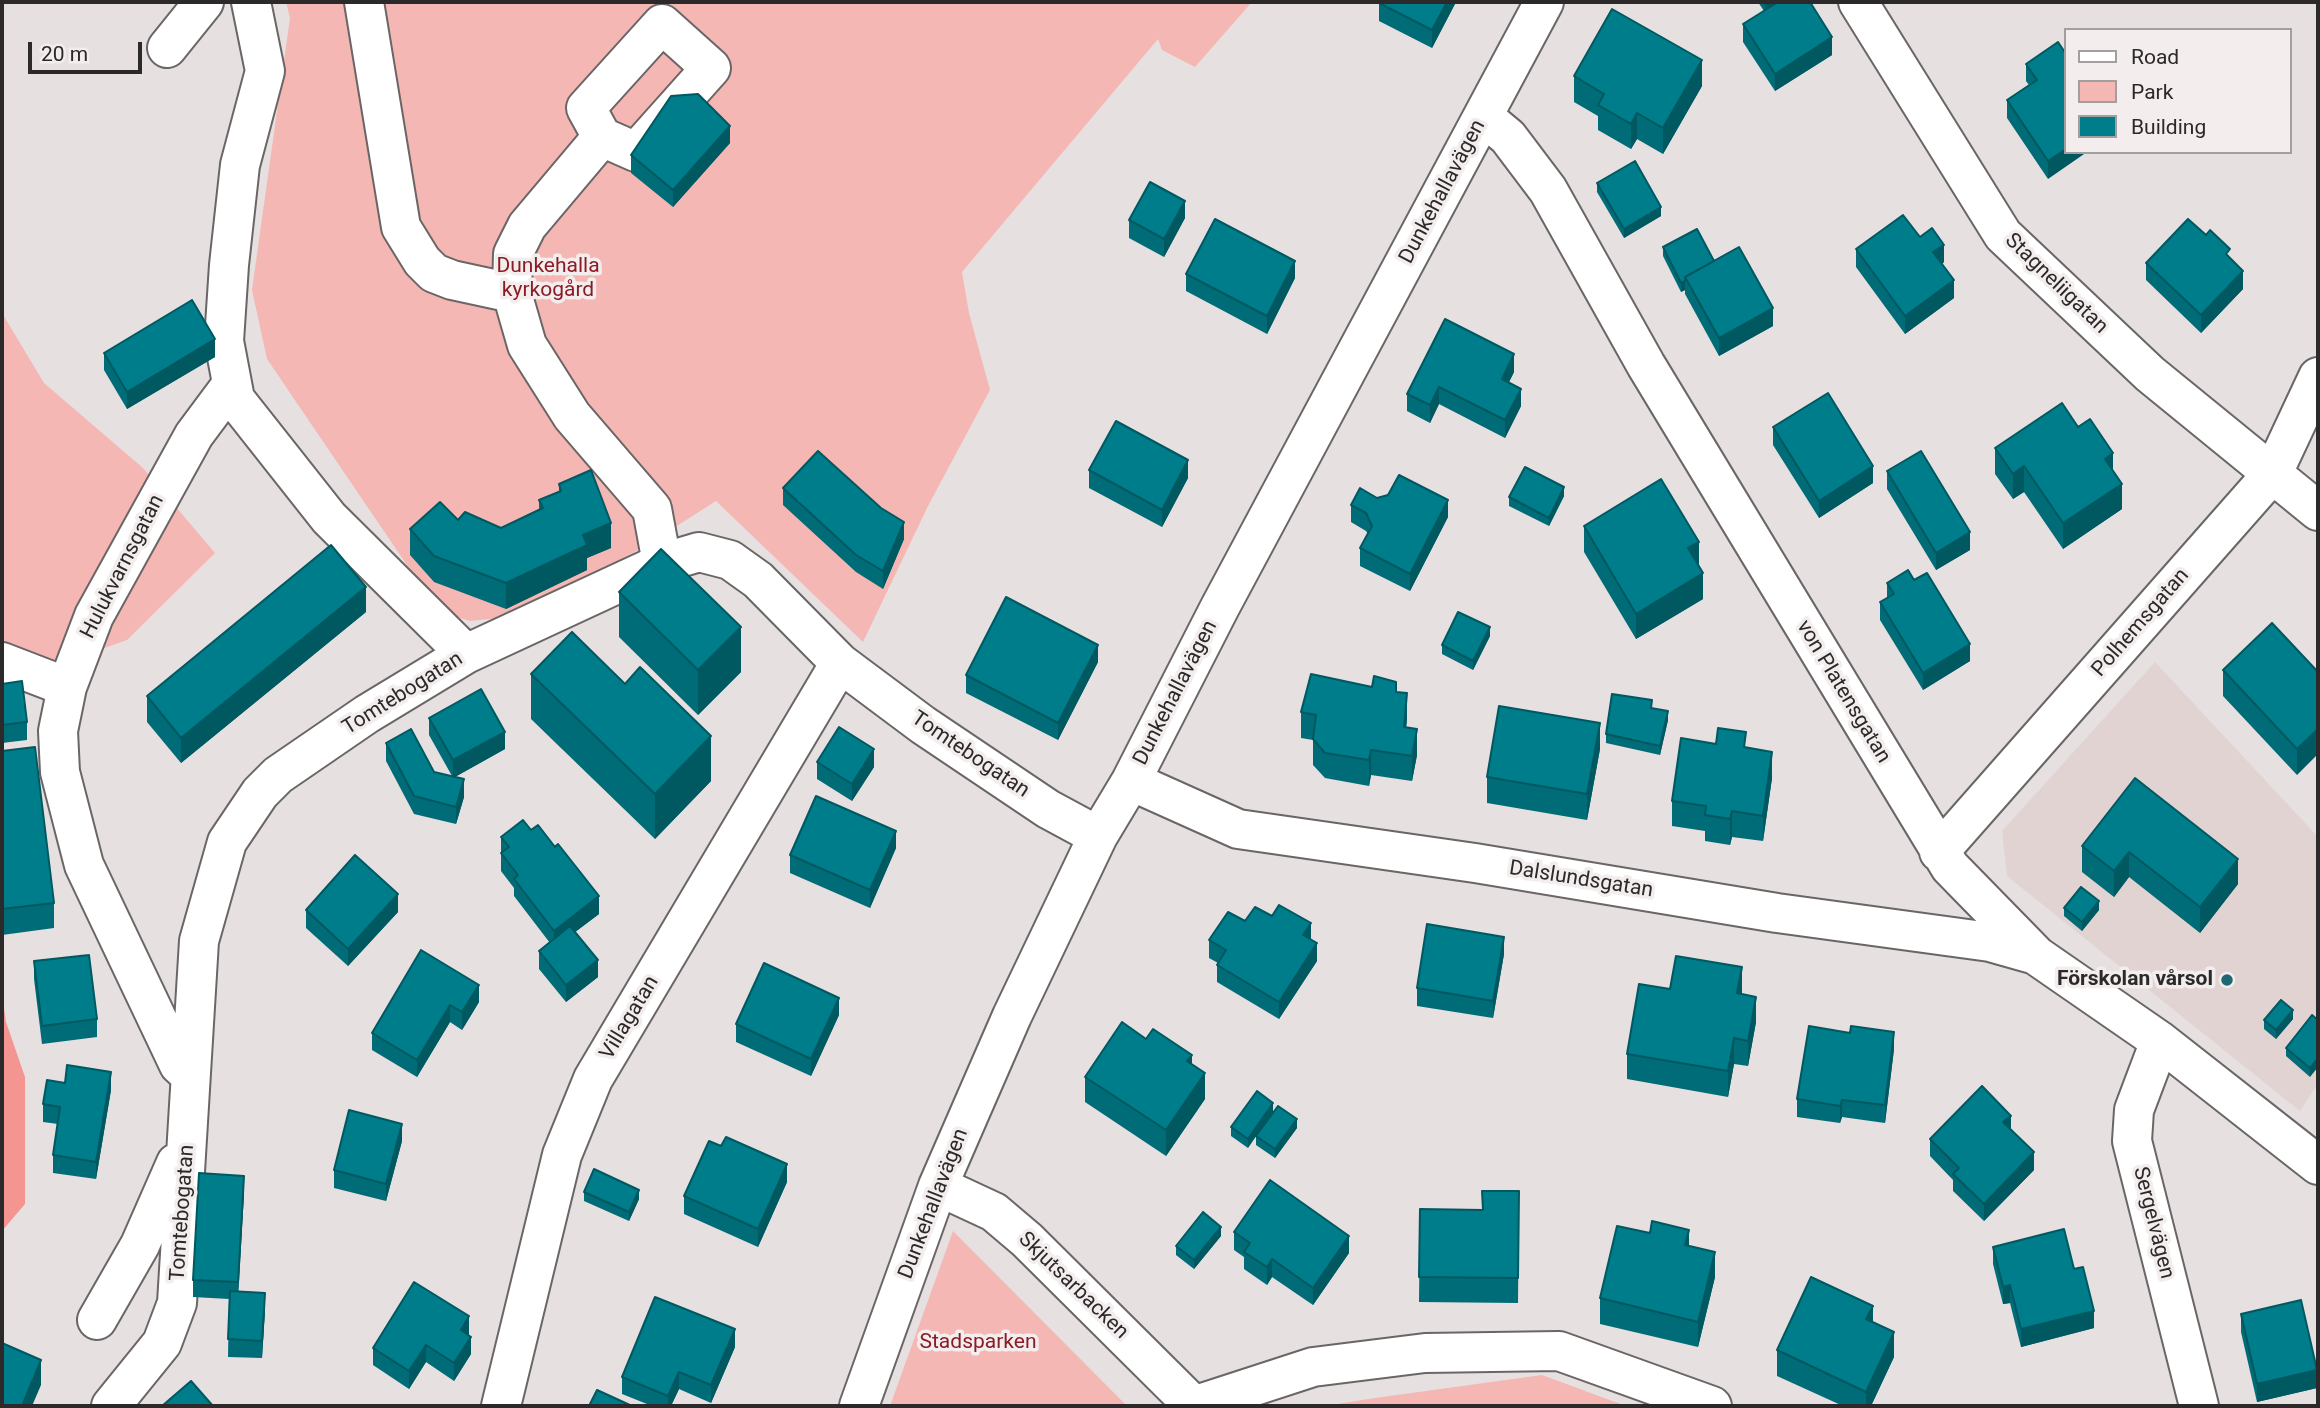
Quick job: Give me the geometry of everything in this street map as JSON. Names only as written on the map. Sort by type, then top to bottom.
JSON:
[{"type":"street","points":[[167,47],[204,2]]},
{"type":"street","points":[[251,2],[265,71],[240,164],[229,265],[224,341],[235,400],[329,518],[466,654]]},
{"type":"street","points":[[364,2],[401,227],[422,261],[434,273],[452,280],[512,293]]},
{"type":"street","name":"Dunkehallavägen","points":[[859,1406],[938,1185],[1012,1016],[1098,836],[1131,781],[1220,607],[1544,2]]},
{"type":"street","name":"Stagneliigatan","points":[[1858,2],[2003,235],[2150,374],[2318,511]]},
{"type":"street","name":"von Platensgatan","points":[[1484,117],[1508,137],[1548,190],[1646,365],[1939,852],[2037,956],[2160,1041],[2318,1166]]},
{"type":"street","points":[[602,137],[527,226],[513,254],[512,293],[527,345],[572,416],[652,509],[662,563]]},
{"type":"street","name":"Polhemsgatan","points":[[1939,852],[2273,473],[2318,377]]},
{"type":"street","name":"Hulukvarnsgatan","points":[[190,1074],[179,1065],[84,865],[60,772],[58,731],[67,687],[94,616],[194,435],[232,384]]},
{"type":"street","name":"Tomtebogatan","points":[[111,1406],[162,1343],[177,1303],[199,941],[227,842],[260,793],[278,775],[367,714],[466,654],[662,563],[699,551],[730,560],[758,580],[840,663],[923,725],[1048,809],[1098,836]]},
{"type":"street","points":[[2,662],[67,687]]},
{"type":"street","name":"Villagatan","points":[[501,1406],[562,1154],[593,1079],[840,663]]},
{"type":"street","name":"Dalslundsgatan","points":[[1131,781],[1238,829],[1475,863],[1777,913],[1990,942],[2037,956]]},
{"type":"street","name":"Sergelvägen","points":[[2160,1041],[2134,1110],[2132,1141],[2199,1406]]},
{"type":"street","points":[[97,1320],[161,1201],[188,1131]]},
{"type":"street","name":"Skjutsarbacken","points":[[938,1185],[994,1212],[1027,1240],[1194,1406]]},
{"type":"street","points":[[1194,1406],[1313,1367],[1425,1353],[1559,1351],[1712,1406]]},
{"type":"shaded area","name":"Förskolan vårsol","points":[[2155,662],[2318,837],[2318,1083],[2300,1111],[2007,876],[2002,831]]},
{"type":"shaded area","points":[[2,994],[6,1022],[25,1077],[25,1204],[2,1231]]},
{"type":"green space","name":"Dunkehalla kyrkogård","points":[[286,2],[1252,2],[1195,67],[1162,50],[1158,39],[962,272],[969,313],[990,390],[928,506],[863,642],[716,501],[642,548],[518,616],[470,621],[450,615],[430,599],[267,359],[252,290],[290,18]]},
{"type":"green space","points":[[2,313],[44,383],[143,468],[215,553],[127,640],[2,684]]},
{"type":"green space","name":"Stadsparken","points":[[953,1231],[1127,1406],[890,1406]]},
{"type":"green space","points":[[1542,1375],[1626,1406],[1325,1406],[1375,1398]]},
{"type":"building","points":[[1380,2],[1447,2],[1432,30]]},
{"type":"building","points":[[1778,2],[1810,2],[1832,37],[1775,74],[1743,24]]},
{"type":"building","points":[[1612,9],[1702,60],[1663,128],[1637,113],[1631,124],[1598,105],[1604,94],[1574,76]]},
{"type":"building","points":[[2058,42],[2064,51],[2064,150],[2048,161],[2007,100],[2037,80],[2026,64]]},
{"type":"building","points":[[698,94],[730,126],[673,190],[631,155],[671,96]]},
{"type":"building","points":[[1635,161],[1661,207],[1624,229],[1597,183]]},
{"type":"building","points":[[1150,182],[1185,201],[1164,239],[1129,220]]},
{"type":"building","points":[[1903,215],[1920,237],[1932,228],[1944,245],[1933,252],[1954,280],[1905,316],[1856,249]]},
{"type":"building","points":[[1215,219],[1295,261],[1267,316],[1186,274]]},
{"type":"building","points":[[2188,219],[2206,235],[2210,230],[2230,249],[2226,254],[2243,271],[2201,315],[2146,263]]},
{"type":"building","points":[[1697,229],[1714,261],[1685,277],[1685,281],[1681,283],[1663,247]]},
{"type":"building","points":[[1739,247],[1773,308],[1719,338],[1685,277]]},
{"type":"building","points":[[192,300],[215,339],[127,392],[104,353]]},
{"type":"building","points":[[1445,319],[1514,354],[1502,379],[1521,389],[1505,420],[1439,387],[1430,405],[1407,394]]},
{"type":"building","points":[[1828,393],[1873,466],[1819,501],[1773,427]]},
{"type":"building","points":[[2062,403],[2078,427],[2090,419],[2113,453],[2105,459],[2122,484],[2063,523],[2024,466],[2013,474],[1995,448]]},
{"type":"building","points":[[1116,421],[1188,460],[1162,510],[1089,470]]},
{"type":"building","points":[[818,451],[881,508],[904,522],[883,571],[856,555],[783,488]]},
{"type":"building","points":[[1921,451],[1970,532],[1936,553],[1887,471]]},
{"type":"building","points":[[1525,467],[1564,487],[1549,518],[1509,497]]},
{"type":"building","points":[[591,470],[611,523],[583,535],[587,545],[506,583],[434,556],[410,529],[440,502],[458,520],[465,512],[501,528],[543,508],[539,500],[561,491],[559,484]]},
{"type":"building","points":[[1399,475],[1448,500],[1410,574],[1360,548],[1372,526],[1366,513],[1351,505],[1360,488],[1377,498],[1388,495]]},
{"type":"building","points":[[1661,479],[1699,542],[1688,548],[1703,573],[1636,614],[1584,526]]},
{"type":"building","points":[[331,545],[366,587],[181,738],[147,696]]},
{"type":"building","points":[[661,549],[741,627],[698,670],[619,592]]},
{"type":"building","points":[[1908,570],[1914,580],[1927,573],[1970,644],[1923,673],[1880,602],[1894,594],[1887,583]]},
{"type":"building","points":[[1006,597],[1098,645],[1058,723],[966,675]]},
{"type":"building","points":[[1458,612],[1490,627],[1473,661],[1442,645]]},
{"type":"building","points":[[2272,623],[2318,672],[2318,729],[2297,749],[2223,670]]},
{"type":"building","points":[[572,632],[625,684],[640,667],[711,736],[655,794],[531,674]]},
{"type":"building","points":[[1311,674],[1372,687],[1374,676],[1396,682],[1396,692],[1407,693],[1404,727],[1417,729],[1412,756],[1371,750],[1369,760],[1325,753],[1313,739],[1316,715],[1301,712]]},
{"type":"building","points":[[22,681],[27,722],[2,725],[2,684]]},
{"type":"building","points":[[481,689],[505,732],[453,760],[429,718]]},
{"type":"building","points":[[1612,694],[1652,700],[1651,708],[1668,711],[1660,746],[1606,734]]},
{"type":"building","points":[[1499,706],[1600,723],[1587,794],[1487,777]]},
{"type":"building","points":[[839,727],[874,749],[852,784],[817,762]]},
{"type":"building","points":[[1718,728],[1746,732],[1744,747],[1772,752],[1763,816],[1732,811],[1730,819],[1705,815],[1706,806],[1672,801],[1681,738],[1716,744]]},
{"type":"building","points":[[411,729],[434,772],[464,779],[456,807],[414,796],[386,743]]},
{"type":"building","points":[[35,747],[54,903],[2,909],[2,751]]},
{"type":"building","points":[[2135,778],[2238,859],[2200,907],[2129,852],[2114,871],[2082,846]]},
{"type":"building","points":[[816,796],[896,831],[870,890],[790,855]]},
{"type":"building","points":[[523,820],[531,830],[538,825],[555,847],[558,844],[599,896],[554,931],[514,879],[518,875],[501,853],[509,847],[501,837]]},
{"type":"building","points":[[355,855],[398,894],[348,949],[306,910]]},
{"type":"building","points":[[2081,887],[2099,901],[2082,922],[2064,908]]},
{"type":"building","points":[[1279,905],[1311,923],[1303,935],[1317,943],[1279,1002],[1217,965],[1226,950],[1209,940],[1228,912],[1245,921],[1255,907],[1272,916]]},
{"type":"building","points":[[1427,924],[1504,937],[1493,1001],[1417,988]]},
{"type":"building","points":[[570,926],[598,960],[566,985],[539,951]]},
{"type":"building","points":[[421,950],[479,985],[462,1012],[450,1005],[417,1060],[372,1033]]},
{"type":"building","points":[[89,955],[97,1019],[42,1026],[34,961]]},
{"type":"building","points":[[1676,956],[1742,967],[1737,993],[1756,997],[1748,1041],[1734,1038],[1728,1071],[1627,1054],[1639,984],[1670,989]]},
{"type":"building","points":[[764,963],[839,998],[811,1059],[736,1024]]},
{"type":"building","points":[[2281,1000],[2293,1010],[2276,1030],[2264,1020]]},
{"type":"building","points":[[2312,1015],[2318,1020],[2318,1058],[2310,1068],[2286,1048]]},
{"type":"building","points":[[1122,1022],[1146,1039],[1153,1029],[1192,1055],[1187,1061],[1205,1073],[1166,1130],[1085,1077]]},
{"type":"building","points":[[1809,1026],[1850,1033],[1851,1026],[1894,1032],[1885,1105],[1842,1100],[1840,1106],[1797,1099]]},
{"type":"building","points":[[67,1065],[111,1072],[96,1162],[53,1155],[60,1107],[43,1104],[47,1080],[65,1083]]},
{"type":"building","points":[[1982,1086],[2011,1116],[2003,1122],[2034,1152],[1984,1204],[1953,1174],[1959,1168],[1930,1139]]},
{"type":"building","points":[[1257,1091],[1273,1103],[1248,1139],[1231,1127]]},
{"type":"building","points":[[1278,1106],[1297,1119],[1275,1149],[1256,1136]]},
{"type":"building","points":[[349,1110],[402,1124],[386,1184],[334,1170]]},
{"type":"building","points":[[726,1137],[787,1164],[758,1229],[684,1196],[709,1141],[721,1146]]},
{"type":"building","points":[[594,1169],[639,1190],[629,1212],[584,1192]]},
{"type":"building","points":[[199,1173],[244,1176],[238,1282],[193,1280]]},
{"type":"building","points":[[1270,1180],[1349,1236],[1313,1288],[1272,1259],[1267,1267],[1244,1252],[1250,1243],[1234,1232]]},
{"type":"building","points":[[1482,1191],[1519,1191],[1518,1278],[1419,1277],[1420,1209],[1483,1210]]},
{"type":"building","points":[[1203,1212],[1221,1227],[1194,1260],[1176,1246]]},
{"type":"building","points":[[1652,1221],[1689,1230],[1685,1245],[1715,1252],[1698,1322],[1600,1298],[1617,1226],[1650,1233]]},
{"type":"building","points":[[2064,1229],[2074,1269],[2083,1267],[2094,1311],[2021,1329],[2010,1285],[2003,1287],[1993,1247]]},
{"type":"building","points":[[1811,1277],[1873,1306],[1866,1319],[1894,1332],[1866,1392],[1777,1350]]},
{"type":"building","points":[[414,1282],[469,1316],[461,1330],[471,1337],[454,1363],[426,1345],[409,1371],[373,1348]]},
{"type":"building","points":[[230,1291],[265,1293],[262,1341],[228,1339]]},
{"type":"building","points":[[655,1297],[735,1329],[711,1385],[679,1372],[668,1396],[622,1377]]},
{"type":"building","points":[[2301,1300],[2317,1370],[2257,1384],[2241,1314]]},
{"type":"building","points":[[2,1343],[41,1360],[22,1406],[2,1406]]},
{"type":"building","points":[[191,1381],[213,1406],[162,1406]]},
{"type":"building","points":[[597,1390],[632,1406],[589,1406]]},
{"type":"place","name":"Förskolan vårsol","points":[[2227,980]]}]
